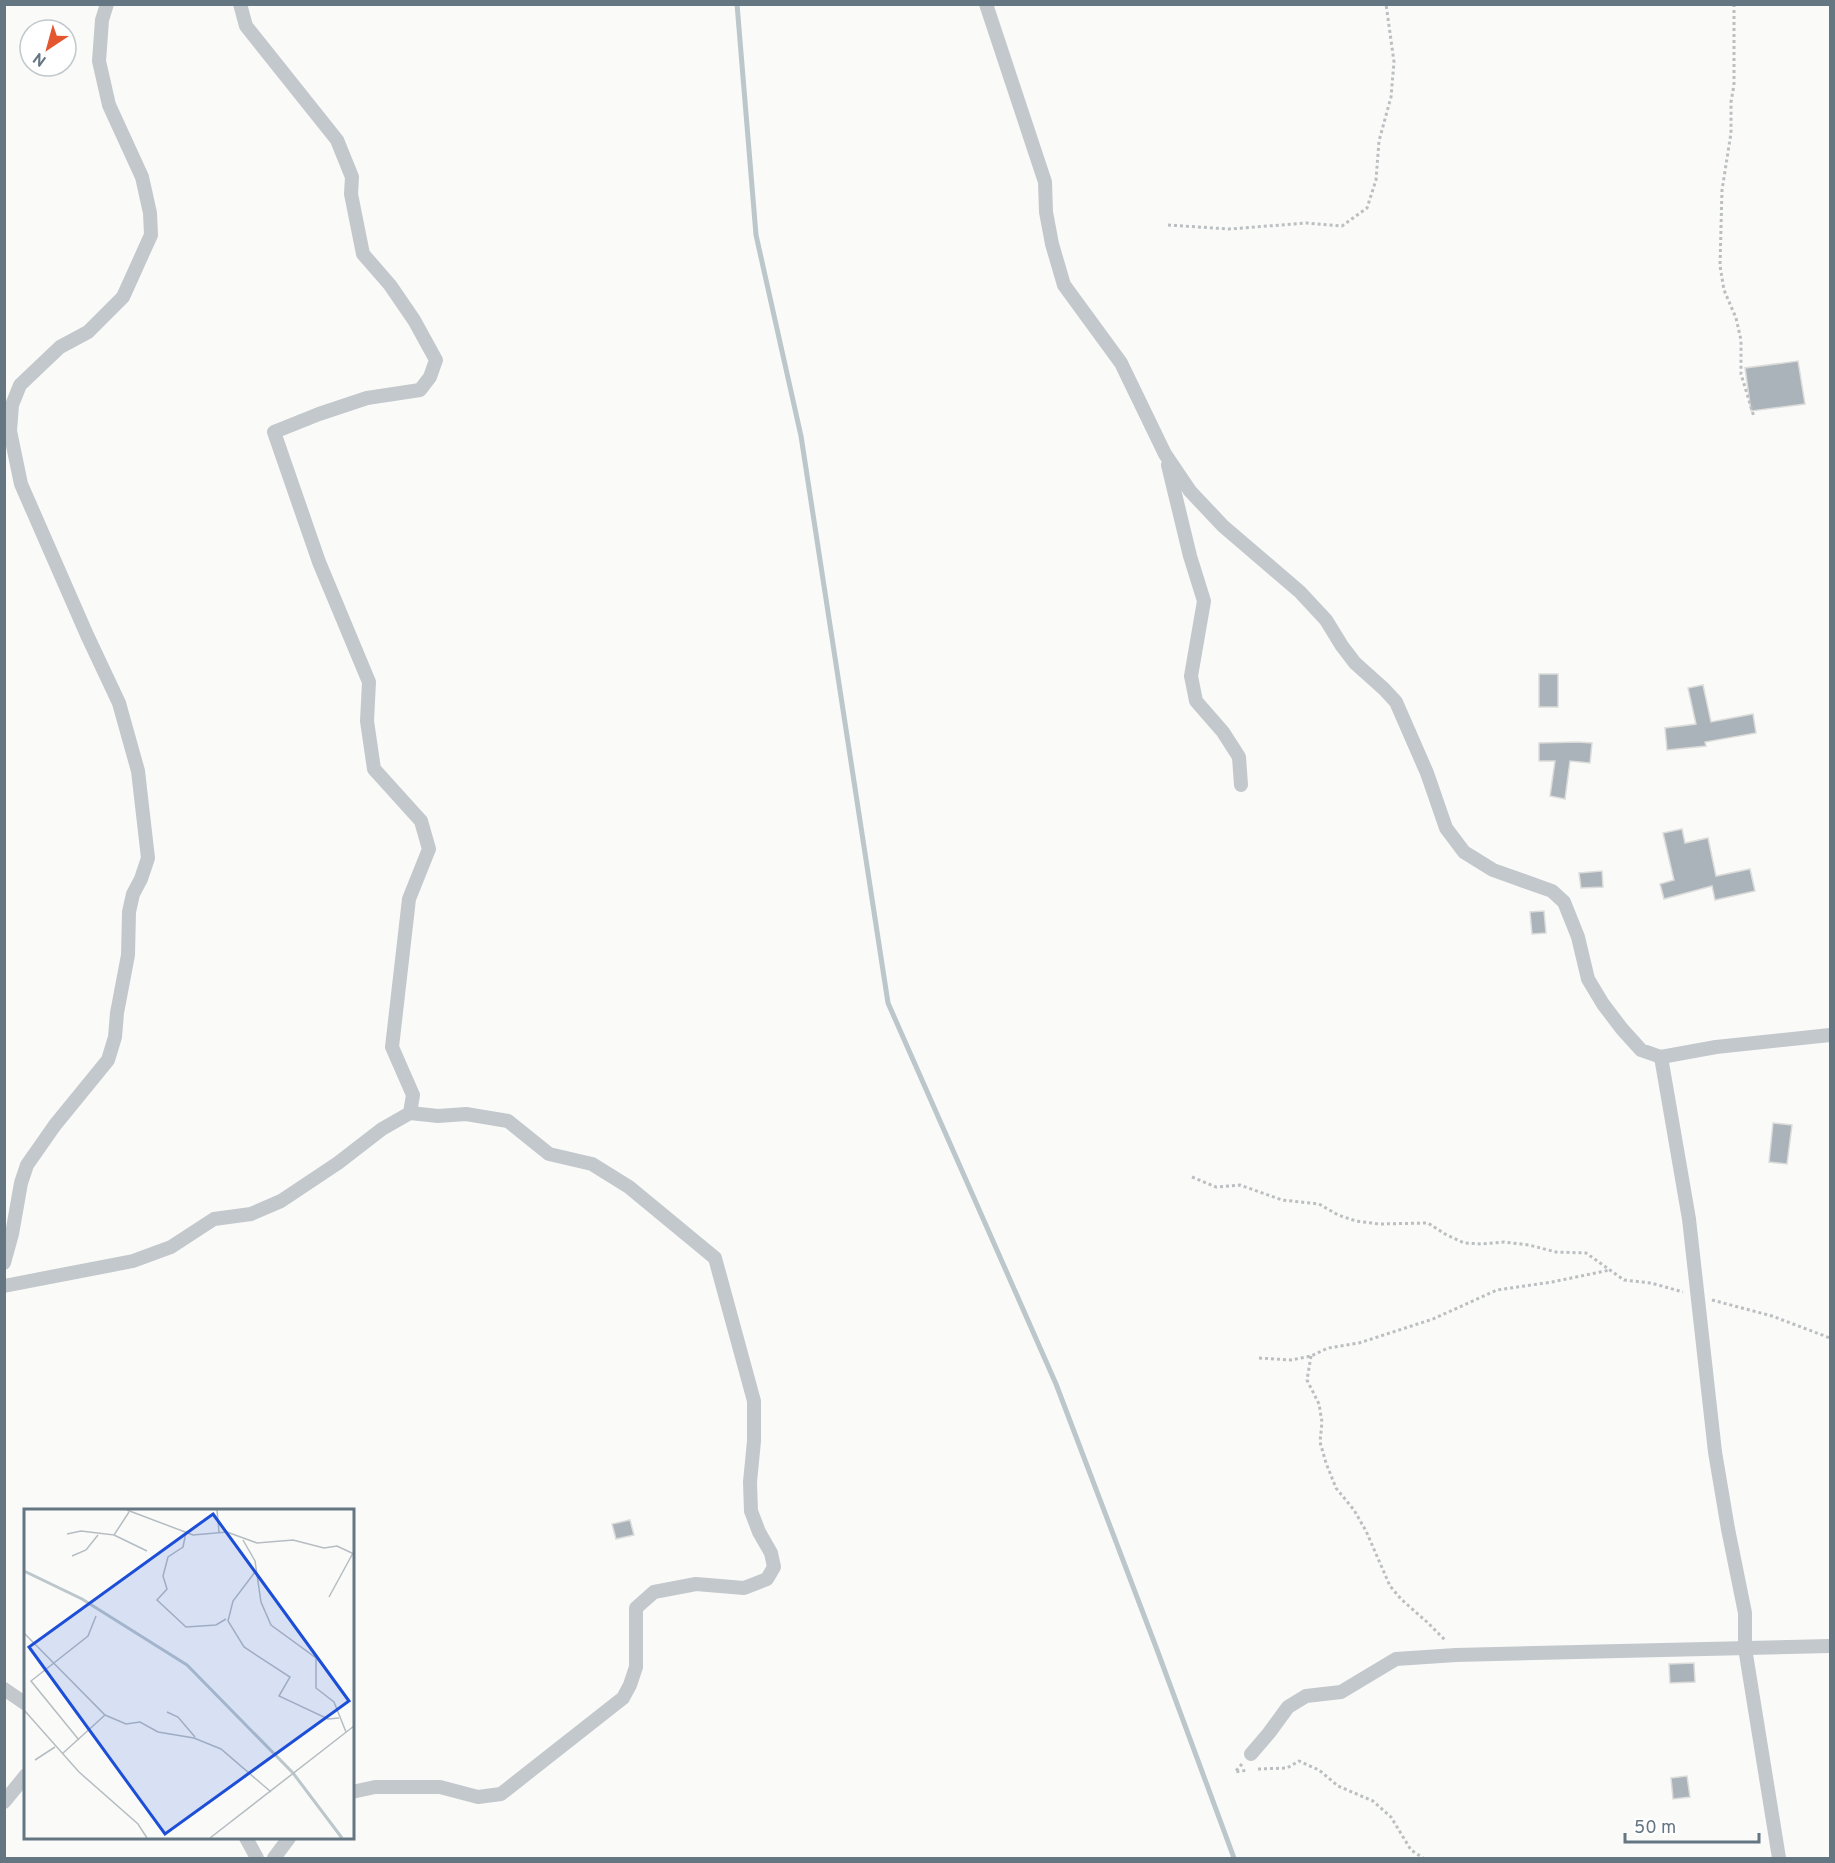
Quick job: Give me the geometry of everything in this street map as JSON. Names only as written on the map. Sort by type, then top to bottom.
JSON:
[{"type":"street","points":[[4,1263],[27,1165],[55,1125],[108,1060],[115,1037],[128,955],[129,912],[133,894],[148,858],[138,771],[119,703],[21,484],[10,431],[12,405],[20,385],[60,347],[88,332],[123,297],[150,235],[150,213],[142,177],[109,105],[99,61],[102,20],[108,4]]},
{"type":"street","points":[[240,4],[246,26],[337,140],[352,177],[351,194],[363,254],[390,285],[414,320],[436,360],[430,377],[420,390],[367,398],[274,432],[319,562],[369,682],[367,721],[374,769],[422,821],[429,849],[409,899],[392,1047],[413,1095],[410,1113]]},
{"type":"street","points":[[986,4],[1045,182],[1046,212],[1052,244],[1064,285],[1120,363],[1165,454],[1190,491],[1223,526],[1300,592],[1326,620],[1355,663],[1396,702],[1427,772],[1446,828],[1464,852],[1493,870],[1552,891],[1564,902],[1578,937],[1588,979],[1603,1004],[1641,1050],[1662,1057],[1716,1047],[1830,1035]]},
{"type":"street","points":[[1165,454],[1190,556],[1204,601],[1191,676],[1196,701],[1223,732],[1239,757],[1241,785]]},
{"type":"street","points":[[1662,1057],[1689,1218],[1715,1452],[1745,1613],[1745,1648],[1779,1858]]},
{"type":"street","points":[[4,1286],[133,1261],[171,1247],[214,1219],[250,1214],[261,1210],[280,1201],[382,1129],[410,1113],[438,1116],[466,1114],[508,1121],[549,1154],[592,1164],[629,1187],[715,1258],[754,1401],[751,1511],[759,1532],[771,1552],[774,1567],[767,1579],[744,1588],[696,1584],[654,1592],[636,1608],[636,1667],[623,1698],[501,1794],[478,1797],[440,1787],[375,1787],[354,1792]]},
{"type":"street","points":[[1251,1754],[1288,1707],[1306,1696],[1341,1692],[1396,1659],[1456,1655],[1830,1646]]},
{"type":"street","points":[[4,1689],[24,1703]]},
{"type":"street","points":[[4,1802],[24,1777]]},
{"type":"street","points":[[247,1839],[257,1858]]},
{"type":"street","points":[[274,1858],[288,1839]]},
{"type":"path","points":[[1168,225],[1229,229],[1307,223],[1342,226],[1367,208],[1376,180],[1379,141],[1391,97],[1394,62],[1386,4]]},
{"type":"path","points":[[1734,4],[1734,85],[1731,133],[1722,189],[1720,266],[1724,290],[1736,318],[1741,339],[1741,374],[1754,417]]},
{"type":"path","points":[[1192,1178],[1216,1187],[1240,1185],[1282,1200],[1319,1204],[1338,1215],[1356,1221],[1379,1224],[1428,1223],[1464,1243],[1521,1244],[1556,1252],[1586,1253],[1624,1280],[1651,1283],[1772,1316],[1830,1338]]},
{"type":"path","points":[[1259,1358],[1291,1360],[1311,1356],[1328,1348],[1359,1343],[1433,1319],[1497,1290],[1610,1270]]},
{"type":"path","points":[[1311,1356],[1306,1380],[1319,1404],[1322,1422],[1320,1442],[1336,1488],[1354,1509],[1390,1586],[1439,1633],[1456,1655]]},
{"type":"path","points":[[1251,1754],[1235,1772],[1287,1768],[1299,1761],[1319,1770],[1338,1786],[1372,1801],[1390,1817],[1411,1850],[1423,1858]]},
{"type":"building","points":[[1798,361],[1805,404],[1751,411],[1745,368]]},
{"type":"building","points":[[1539,674],[1558,674],[1558,707],[1539,707]]},
{"type":"building","points":[[1703,685],[1711,722],[1753,714],[1756,733],[1705,742],[1706,746],[1667,750],[1665,728],[1696,724],[1688,688]]},
{"type":"building","points":[[1539,743],[1592,743],[1590,763],[1570,761],[1565,799],[1550,796],[1555,761],[1539,761]]},
{"type":"building","points":[[1682,829],[1685,843],[1708,838],[1716,876],[1750,869],[1755,891],[1715,900],[1712,886],[1664,899],[1660,884],[1674,880],[1663,833]]},
{"type":"building","points":[[1602,871],[1603,887],[1581,888],[1579,873]]},
{"type":"building","points":[[1544,911],[1546,933],[1532,934],[1530,912]]},
{"type":"building","points":[[1773,1123],[1792,1125],[1787,1164],[1769,1162]]},
{"type":"building","points":[[630,1520],[634,1535],[616,1539],[612,1524]]},
{"type":"building","points":[[1694,1663],[1695,1682],[1670,1683],[1669,1664]]},
{"type":"building","points":[[1687,1776],[1690,1797],[1673,1799],[1671,1778]]},
{"type":"waterway","points":[[737,4],[756,235],[801,436],[888,1003],[1056,1384],[1234,1858]]}]
